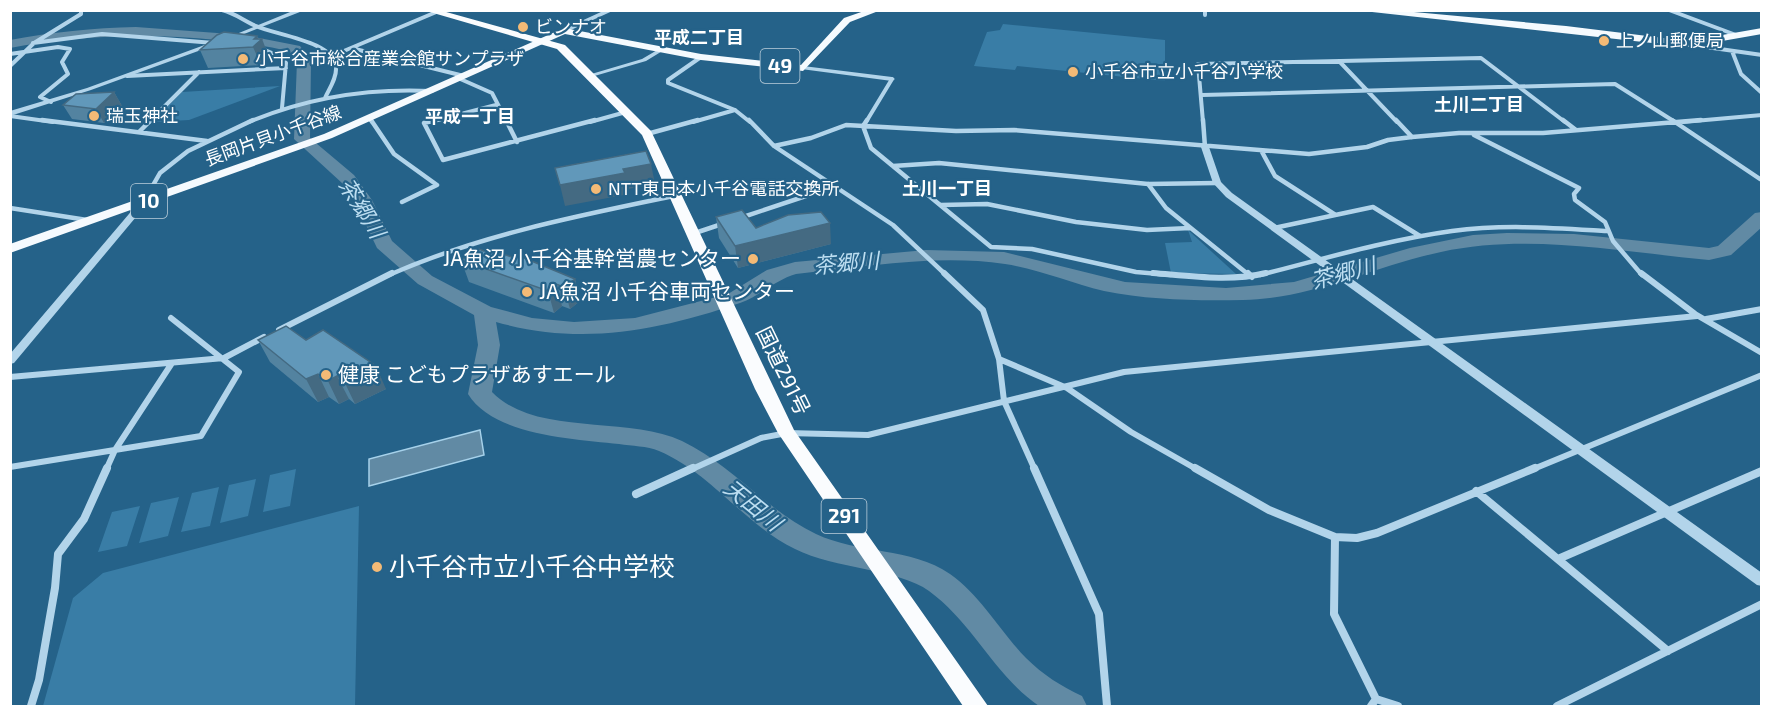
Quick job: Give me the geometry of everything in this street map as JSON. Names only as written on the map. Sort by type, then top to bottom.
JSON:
[{"type":"highway","name":"国道291号","points":[[435,11],[541,40],[566,50],[647,134],[787,433],[976,706]]},
{"type":"main road","name":"49","points":[[564,31],[701,57],[803,68],[847,20],[877,10]]},
{"type":"main road","points":[[1358,10],[1420,13],[1688,44],[1761,31]]},
{"type":"main road","name":"長岡片貝小千谷線","points":[[10,249],[328,136],[564,31]]},
{"type":"street","points":[[10,66],[20,53],[45,35],[73,20],[81,14],[81,10]]},
{"type":"street","points":[[222,10],[242,17],[257,27],[290,35],[299,42],[327,51],[336,65],[335,75],[325,99]]},
{"type":"street","points":[[237,35],[302,10]]},
{"type":"street","points":[[564,31],[610,10]]},
{"type":"street","points":[[1669,10],[1736,35]]},
{"type":"street","points":[[332,56],[435,11]]},
{"type":"street","points":[[34,42],[102,34],[213,44]]},
{"type":"street","points":[[10,115],[127,76],[213,44]]},
{"type":"street","points":[[1688,44],[1761,55]]},
{"type":"street","points":[[10,54],[58,46],[70,49],[62,62],[68,74],[40,97],[51,102]]},
{"type":"street","points":[[255,48],[285,59],[286,68],[280,98],[284,108]]},
{"type":"street","points":[[351,48],[461,77],[492,93],[496,105],[517,142]]},
{"type":"street","points":[[591,75],[644,60],[661,50]]},
{"type":"street","points":[[1732,51],[1742,74],[1761,93]]},
{"type":"street","points":[[701,57],[668,80],[668,83],[735,110],[774,146],[893,225],[983,310],[999,359],[1004,401],[1099,614],[1107,706]]},
{"type":"street","points":[[1576,131],[1481,58],[1198,64],[1205,147],[1217,183],[1229,195],[1761,581]]},
{"type":"street","points":[[1339,61],[1412,137]]},
{"type":"street","points":[[127,76],[286,68]]},
{"type":"street","points":[[803,68],[892,78],[863,126]]},
{"type":"street","points":[[139,132],[199,72]]},
{"type":"street","points":[[1202,95],[1622,86],[1760,179]]},
{"type":"street","points":[[10,361],[143,203],[161,171],[208,141],[284,108],[367,93],[432,91]]},
{"type":"street","points":[[496,105],[424,123],[442,160],[517,142],[626,111]]},
{"type":"street","points":[[647,134],[735,110]]},
{"type":"street","points":[[10,115],[208,141]]},
{"type":"street","points":[[774,146],[812,138],[846,125],[956,131],[1014,130],[1262,152],[1309,154],[1340,152],[1412,137],[1576,131],[1761,115]]},
{"type":"street","points":[[370,119],[394,154],[437,185],[402,202]]},
{"type":"street","points":[[863,126],[871,147],[991,247],[1032,249],[1103,267],[1136,272],[1196,277],[1252,277],[1421,236],[1489,227],[1567,227],[1606,231]]},
{"type":"street","points":[[1470,134],[1574,184],[1579,188],[1574,194],[1575,200],[1605,222],[1606,231],[1627,259],[1660,291],[1697,316],[1761,353]]},
{"type":"street","points":[[1262,152],[1275,177],[1334,214]]},
{"type":"street","points":[[893,166],[939,163],[1148,184],[1217,183]]},
{"type":"street","points":[[1148,184],[1166,208],[1252,277]]},
{"type":"street","points":[[692,234],[836,186]]},
{"type":"street","points":[[10,377],[224,358],[382,278],[428,259],[512,233],[674,195]]},
{"type":"street","points":[[940,205],[987,204],[1076,222],[1147,230],[1190,228]]},
{"type":"street","points":[[1274,228],[1373,207],[1421,236]]},
{"type":"street","points":[[10,208],[92,221]]},
{"type":"street","points":[[1705,319],[1761,309]]},
{"type":"street","points":[[636,494],[723,453],[761,438],[787,433],[814,436],[868,435],[1124,372],[1697,316]]},
{"type":"street","points":[[10,467],[201,436],[239,372],[171,318]]},
{"type":"street","points":[[999,359],[1066,388],[1131,432],[1269,510],[1335,537],[1357,538],[1377,533],[1578,449],[1686,408],[1739,382],[1761,375]]},
{"type":"street","points":[[31,706],[39,680],[58,554],[84,519],[115,450],[172,363]]},
{"type":"street","points":[[1558,559],[1761,471]]},
{"type":"street","points":[[1476,491],[1668,651]]},
{"type":"street","points":[[1335,537],[1334,614],[1373,703],[1398,706]]},
{"type":"street","points":[[1557,706],[1761,604]]},
{"type":"shaded area","points":[[1003,24],[1165,40],[1165,81],[1017,66],[1015,70],[974,66],[987,32],[1000,30]]},
{"type":"shaded area","points":[[280,86],[189,120],[153,122],[182,92]]},
{"type":"shaded area","points":[[1188,230],[1236,274],[1171,273],[1165,243],[1192,242]]},
{"type":"shaded area","points":[[480,430],[484,455],[369,486],[369,459]]},
{"type":"shaded area","points":[[296,469],[290,506],[263,512],[270,475]]},
{"type":"shaded area","points":[[256,479],[248,516],[220,523],[229,485]]},
{"type":"shaded area","points":[[219,487],[210,526],[181,532],[192,493]]},
{"type":"shaded area","points":[[179,497],[168,536],[139,543],[151,503]]},
{"type":"shaded area","points":[[140,506],[127,546],[98,552],[112,512]]},
{"type":"shaded area","points":[[359,506],[355,706],[43,706],[73,598],[103,573]]},
{"type":"building","points":[[224,32],[257,36],[254,39],[262,39],[253,47],[200,50]]},
{"type":"building","points":[[114,92],[96,109],[63,105],[76,94]]},
{"type":"building","points":[[646,151],[651,164],[623,169],[625,173],[560,185],[555,168]]},
{"type":"building","points":[[742,210],[756,228],[788,215],[821,212],[830,223],[735,246],[716,217]]},
{"type":"building","points":[[487,248],[514,258],[517,255],[575,279],[564,287],[556,284],[548,291],[461,260],[479,249],[484,251]]},
{"type":"building","points":[[286,326],[306,340],[323,330],[376,366],[344,381],[337,376],[328,381],[318,374],[306,379],[258,340]]},
{"type":"waterway","name":"茶郷川","points":[[10,44],[63,35],[136,32],[244,39],[295,49],[304,61],[302,139],[348,179],[363,200],[384,244],[425,280],[484,312]]},
{"type":"waterway","name":"茶郷川","points":[[484,312],[531,325],[574,329],[636,325],[735,298],[774,274],[795,268],[900,257],[952,255],[1004,258],[1105,285],[1145,291],[1185,294],[1246,294],[1270,292],[1319,282],[1440,246],[1507,238],[1574,240],[1709,254],[1724,251],[1762,217]]},
{"type":"waterway","name":"天田川","points":[[484,312],[489,345],[480,394],[492,407],[510,416],[534,423],[668,445],[705,467],[781,529],[831,552],[903,568],[930,577],[957,598],[1031,683],[1049,696],[1071,706]]},
{"type":"place","name":"ビンナオ","points":[[523,27]]},
{"type":"place","name":"上ノ山郵便局","points":[[1604,41]]},
{"type":"place","name":"小千谷市総合産業会館サンプラザ","points":[[243,59]]},
{"type":"place","name":"小千谷市立小千谷小学校","points":[[1073,72]]},
{"type":"place","name":"瑞玉神社","points":[[94,116]]},
{"type":"place","name":"NTT東日本小千谷電話交換所","points":[[596,189]]},
{"type":"place","name":"JA魚沼 小千谷基幹営農センター","points":[[753,259]]},
{"type":"place","name":"JA魚沼 小千谷車両センター","points":[[527,292]]},
{"type":"place","name":"健康 こどもプラザあすエール","points":[[326,375]]},
{"type":"place","name":"小千谷市立小千谷中学校","points":[[377,567]]},
{"type":"district","name":"平成二丁目","points":[[699,38]]},
{"type":"district","name":"土川二丁目","points":[[1479,105]]},
{"type":"district","name":"平成一丁目","points":[[470,117]]},
{"type":"district","name":"土川一丁目","points":[[947,189]]}]
